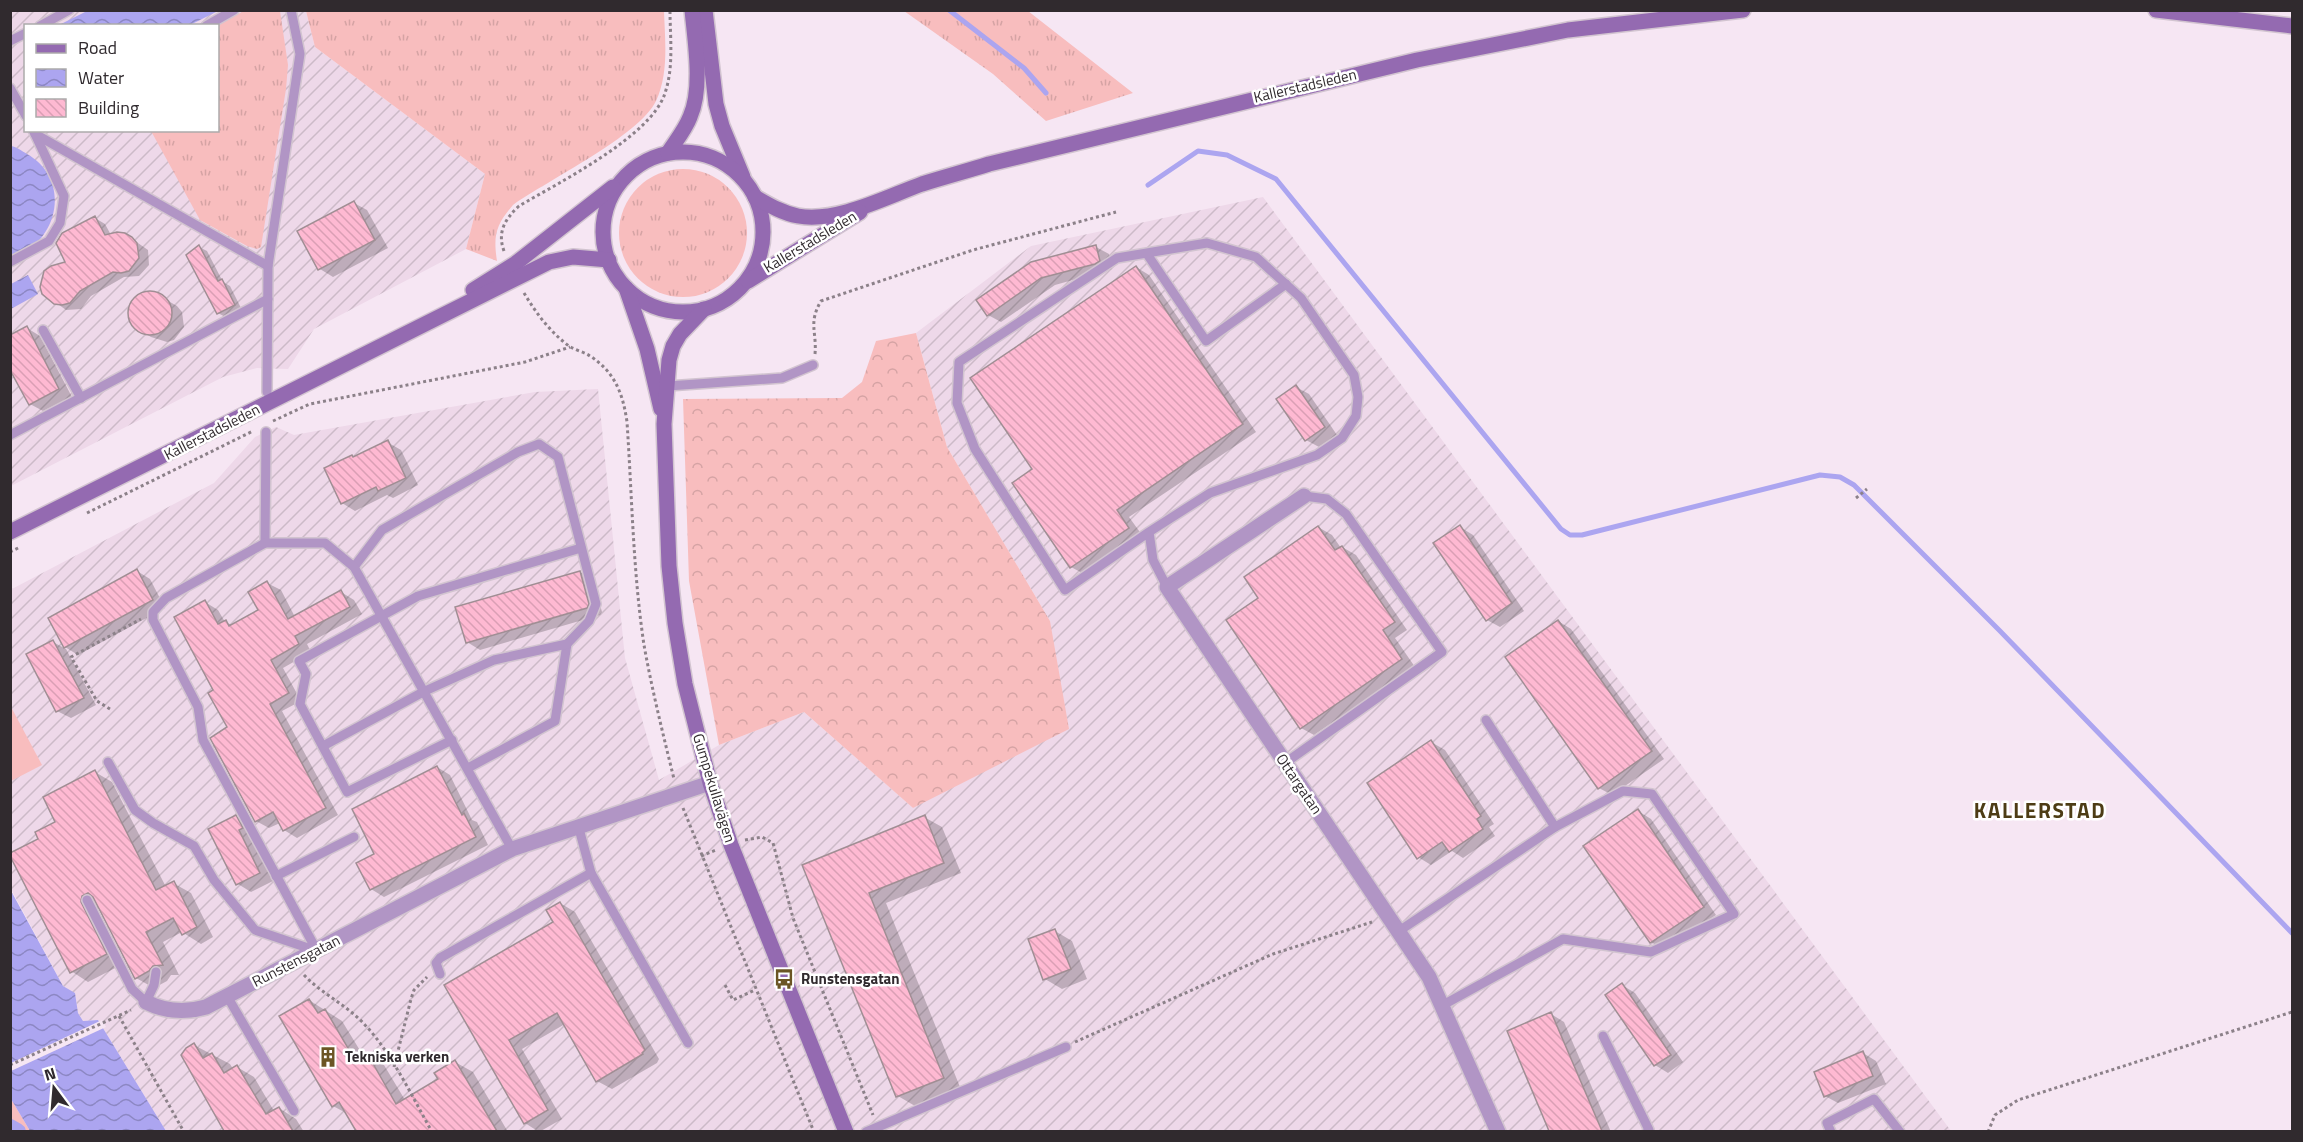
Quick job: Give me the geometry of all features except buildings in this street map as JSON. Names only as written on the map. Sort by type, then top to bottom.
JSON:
[{"type":"main road","points":[[668,153],[690,120],[694,107],[696,69],[692,10]]},
{"type":"main road","points":[[705,10],[716,104],[722,126],[744,180],[755,197],[762,219],[763,241],[757,263],[745,282],[727,299],[704,309],[682,312],[661,308],[642,300],[625,286],[609,260],[604,238],[605,217],[609,202],[625,178],[645,162],[668,153],[689,152],[710,156],[723,162],[744,180]]},
{"type":"main road","name":"Kallerstadsleden","points":[[755,197],[777,210],[799,216],[826,216],[876,202],[923,184],[989,164],[1268,94],[1417,60],[1568,30],[1743,10]]},
{"type":"main road","points":[[2157,10],[2292,26]]},
{"type":"main road","name":"Kallerstadsleden","points":[[412,329],[516,263],[573,221],[625,178]]},
{"type":"main road","name":"Kallerstadsleden","points":[[745,282],[876,202]]},
{"type":"main road","name":"Kallerstadsleden","points":[[10,532],[549,262],[573,257],[609,260]]},
{"type":"main road","name":"Gumpekullavägen","points":[[625,286],[647,349],[664,424]]},
{"type":"main road","name":"Gumpekullavägen","points":[[704,309],[680,334],[673,346],[669,360],[664,424],[669,566],[685,684],[710,783],[731,845],[846,1131]]},
{"type":"street","points":[[1167,587],[1305,496]]},
{"type":"street","name":"Ottargatan","points":[[1167,587],[1429,976],[1498,1131]]},
{"type":"street","name":"Runstensgatan","points":[[146,1002],[168,1010],[182,1011],[206,1007],[512,849],[578,825],[710,783]]},
{"type":"lane","points":[[44,24],[69,10]]},
{"type":"lane","points":[[210,24],[234,10]]},
{"type":"lane","points":[[267,392],[268,266],[300,54],[291,10]]},
{"type":"lane","points":[[10,41],[24,34]]},
{"type":"lane","points":[[10,88],[24,112]]},
{"type":"lane","points":[[34,132],[268,266]]},
{"type":"lane","points":[[10,262],[49,241],[60,223],[64,196],[34,132]]},
{"type":"lane","points":[[1207,243],[1256,257],[1286,284],[1301,298],[1354,375],[1358,397],[1356,416],[1342,438],[1317,455],[1210,493],[1065,590],[975,449],[957,404],[959,363],[1117,258],[1207,243]]},
{"type":"lane","points":[[1147,254],[1206,341],[1286,284]]},
{"type":"lane","points":[[10,435],[268,299]]},
{"type":"lane","points":[[44,330],[81,398]]},
{"type":"lane","points":[[668,386],[782,378],[813,365]]},
{"type":"lane","points":[[264,427],[265,543]]},
{"type":"lane","points":[[323,746],[425,692],[494,660],[567,644],[589,621],[596,604],[558,457],[539,444],[518,452],[382,530],[354,567]]},
{"type":"lane","points":[[1285,763],[1442,652],[1346,514],[1327,499],[1305,496]]},
{"type":"lane","points":[[1149,532],[1153,560],[1167,587]]},
{"type":"lane","points":[[317,951],[203,741],[198,707],[153,620],[153,612],[166,598],[265,543],[325,543],[354,567],[512,849]]},
{"type":"lane","points":[[452,740],[347,792],[300,704],[306,674],[299,661],[418,596],[581,548]]},
{"type":"lane","points":[[468,768],[555,721],[567,644]]},
{"type":"lane","points":[[1486,720],[1555,827]]},
{"type":"lane","points":[[108,762],[135,810],[194,846],[214,880],[255,930],[317,951]]},
{"type":"lane","points":[[1399,931],[1555,827],[1623,791],[1652,794],[1734,914],[1651,952],[1563,939],[1443,1005]]},
{"type":"lane","points":[[578,825],[591,873],[688,1043]]},
{"type":"lane","points":[[276,876],[354,837]]},
{"type":"lane","points":[[438,972],[436,963],[440,958],[591,873]]},
{"type":"lane","points":[[87,900],[132,989],[146,1002],[154,984],[156,972]]},
{"type":"lane","points":[[227,996],[294,1111]]},
{"type":"lane","points":[[1603,1036],[1649,1130],[1647,1131]]},
{"type":"lane","points":[[866,1131],[1066,1047]]},
{"type":"lane","points":[[1831,1131],[1827,1123],[1874,1099],[1900,1131]]},
{"type":"path","points":[[506,257],[502,244],[502,231],[507,218],[519,206],[621,143],[639,129],[657,110],[665,94],[669,75],[670,10]]},
{"type":"path","points":[[813,365],[816,346],[812,327],[814,313],[821,301],[973,250],[1116,212]]},
{"type":"path","points":[[81,517],[310,404],[525,362],[570,347],[547,326],[522,291]]},
{"type":"path","points":[[1856,498],[1867,489]]},
{"type":"path","points":[[10,552],[21,547]]},
{"type":"path","points":[[110,709],[97,701],[71,657],[153,612]]},
{"type":"path","points":[[701,856],[754,837],[762,837],[773,843],[793,918],[878,1127]]},
{"type":"path","points":[[1066,1047],[1273,954],[1389,917]]},
{"type":"path","points":[[295,962],[311,983],[353,1012],[367,1027],[432,1131]]},
{"type":"path","points":[[394,1067],[414,990],[421,981],[438,972]]},
{"type":"path","points":[[725,985],[733,1000],[755,990]]},
{"type":"path","points":[[10,1065],[146,1002]]},
{"type":"path","points":[[1988,1131],[1995,1115],[2018,1100],[2292,1012]]},
{"type":"path","points":[[119,1016],[184,1131]]},
{"type":"shaded area","points":[[11,11],[306,11],[315,47],[485,174],[466,249],[314,329],[288,369],[257,368],[223,377],[11,486]]},
{"type":"shaded area","points":[[1263,197],[1951,1131],[166,1131],[98,1020],[83,1021],[78,1013],[75,994],[63,986],[11,889],[10,590],[214,483],[255,437],[276,427],[294,435],[535,392],[598,389],[625,658],[659,780],[719,745],[804,712],[913,808],[1050,621],[947,447],[916,333],[1031,246]]},
{"type":"green space","points":[[244,11],[280,11],[288,65],[286,89],[261,247],[257,249],[247,246],[200,220],[152,132],[219,132],[218,24]]},
{"type":"green space","points":[[306,11],[664,11],[665,68],[656,101],[631,128],[613,143],[513,205],[497,231],[495,244],[497,261],[466,249],[485,174],[315,47]]},
{"type":"green space","points":[[904,11],[1028,11],[1133,93],[1046,121],[993,74]]},
{"type":"green space","points":[[683,169],[707,174],[728,188],[742,209],[747,233],[742,257],[728,278],[707,292],[683,297],[659,292],[638,278],[624,257],[619,233],[624,209],[638,188],[659,174]]},
{"type":"green space","points":[[916,333],[947,447],[1050,621],[1069,729],[913,808],[804,712],[719,745],[689,581],[683,399],[842,398],[862,382],[876,341]]},
{"type":"green space","points":[[10,705],[42,765],[11,781],[10,781]]},
{"type":"green space","points":[[11,1099],[30,1131],[11,1131]]},
{"type":"water","points":[[87,10],[218,11],[192,24],[61,24]]},
{"type":"water","points":[[11,146],[27,154],[41,165],[51,179],[55,195],[54,210],[49,226],[40,240],[27,251],[11,258]]},
{"type":"water","points":[[28,275],[38,294],[11,309],[11,284]]},
{"type":"water","points":[[10,889],[63,986],[75,993],[78,1013],[83,1021],[98,1020],[166,1131],[30,1131],[11,1099]]},
{"type":"pier","points":[[102,1020],[106,1027],[11,1071],[11,1063]]},
{"type":"waterway","points":[[949,10],[1024,68],[1046,93]]},
{"type":"waterway","points":[[1148,185],[1198,151],[1227,155],[1276,179],[1561,529],[1570,535],[1582,535],[1820,475],[1840,477],[1854,485],[2000,631],[2292,933]]},
{"type":"waterway","points":[[10,1128],[17,1132]]},
{"type":"place","name":"Runstensgatan","points":[[784,979]]},
{"type":"place","name":"Tekniska verken","points":[[328,1057]]},
{"type":"district","name":"KALLERSTAD","points":[[2040,811]]}]
